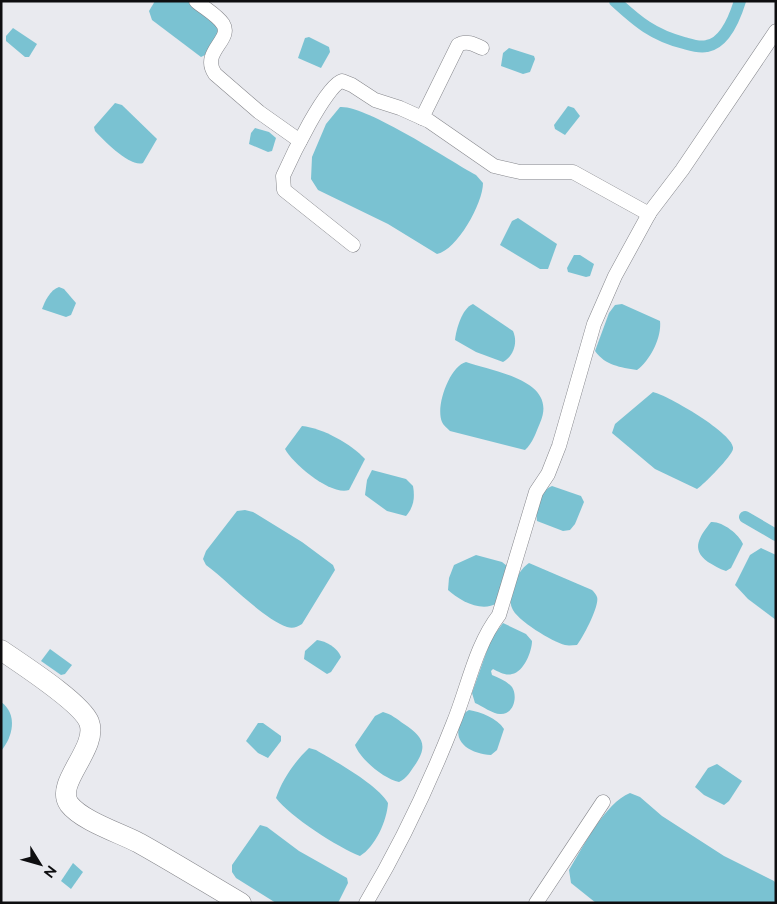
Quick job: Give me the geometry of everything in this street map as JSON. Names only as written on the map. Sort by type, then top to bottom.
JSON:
[{"type":"street","points":[[196,1],[223,23],[225,28],[224,34],[210,60],[210,67],[215,74],[258,112],[300,140]]},
{"type":"street","points":[[366,903],[406,829],[453,724],[487,630],[499,615],[536,492],[548,474],[559,446],[594,324],[616,276],[649,214],[682,170],[776,31]]},
{"type":"street","points":[[422,118],[458,45],[470,43],[482,48]]},
{"type":"street","points":[[353,245],[284,190],[283,176],[300,140],[331,88],[342,81],[352,85],[375,100],[422,118],[494,166],[520,172],[573,172],[649,214]]},
{"type":"street","points":[[1,650],[72,702],[89,720],[90,734],[88,744],[67,788],[66,793],[69,804],[84,816],[139,843],[241,903]]},
{"type":"street","points":[[536,903],[603,802]]},
{"type":"water","points":[[155,1],[188,1],[216,24],[219,31],[207,54],[201,57],[152,20],[149,11]]},
{"type":"water","points":[[13,28],[37,44],[29,57],[25,57],[6,41],[6,36]]},
{"type":"water","points":[[309,37],[329,47],[330,52],[321,68],[298,58],[305,38]]},
{"type":"water","points":[[509,48],[534,56],[535,59],[530,72],[523,74],[501,66],[503,53]]},
{"type":"water","points":[[115,103],[122,105],[157,139],[143,163],[132,161],[125,157],[95,131],[94,127]]},
{"type":"water","points":[[568,106],[574,108],[580,116],[565,135],[555,129],[554,125]]},
{"type":"water","points":[[340,107],[352,109],[387,124],[476,175],[483,183],[479,202],[468,224],[453,244],[445,251],[437,254],[388,224],[318,190],[311,179],[312,157],[326,124]]},
{"type":"water","points":[[255,128],[269,132],[276,138],[272,151],[268,152],[249,144],[251,133]]},
{"type":"water","points":[[518,218],[557,244],[548,269],[540,269],[500,245],[512,221]]},
{"type":"water","points":[[574,255],[580,255],[594,264],[590,276],[586,277],[568,272],[567,268]]},
{"type":"water","points":[[59,287],[64,289],[76,303],[71,315],[66,317],[42,309],[50,293]]},
{"type":"water","points":[[473,304],[513,331],[514,348],[510,356],[503,362],[476,352],[455,340],[458,325],[463,315],[469,306]]},
{"type":"water","points":[[622,304],[660,321],[659,334],[651,355],[637,370],[609,363],[595,351],[609,313],[615,305]]},
{"type":"water","points":[[466,362],[521,380],[532,387],[540,397],[543,408],[540,423],[532,441],[525,450],[450,431],[443,424],[440,415],[445,388],[455,371]]},
{"type":"water","points":[[653,392],[672,400],[699,416],[731,442],[733,449],[728,458],[697,489],[655,469],[612,433],[615,424]]},
{"type":"water","points":[[302,426],[327,433],[352,448],[365,459],[349,490],[341,491],[323,484],[304,470],[289,455],[285,449]]},
{"type":"water","points":[[372,470],[406,479],[413,486],[413,502],[406,516],[387,511],[365,495],[367,480]]},
{"type":"water","points":[[552,486],[581,496],[584,502],[575,524],[570,530],[563,531],[537,521],[537,511],[541,496]]},
{"type":"water","points":[[237,511],[253,512],[302,542],[333,565],[335,570],[302,624],[298,626],[293,628],[287,627],[267,616],[206,565],[203,559],[206,551]]},
{"type":"water","points":[[711,522],[730,529],[743,544],[731,568],[726,571],[708,562],[699,552],[700,537]]},
{"type":"water","points":[[761,548],[776,555],[776,620],[748,599],[735,585],[750,555]]},
{"type":"water","points":[[476,555],[502,562],[507,566],[497,603],[491,606],[478,606],[465,602],[448,590],[449,578],[454,565]]},
{"type":"water","points":[[529,563],[592,590],[596,595],[597,601],[594,614],[577,645],[565,645],[544,635],[527,624],[512,608],[511,596],[514,583],[521,571]]},
{"type":"water","points":[[503,623],[526,634],[532,641],[531,650],[524,665],[516,672],[507,674],[493,669],[491,671],[492,675],[512,687],[515,695],[512,708],[505,713],[497,714],[475,703],[472,693],[491,639]]},
{"type":"water","points":[[317,640],[331,646],[341,657],[331,672],[327,674],[304,659],[305,651]]},
{"type":"water","points":[[50,649],[72,665],[65,674],[61,675],[41,661]]},
{"type":"water","points":[[1,702],[10,713],[12,726],[11,733],[1,751]]},
{"type":"water","points":[[469,710],[488,716],[504,729],[497,750],[491,755],[471,750],[466,747],[459,737],[458,731],[461,720]]},
{"type":"water","points":[[383,712],[410,728],[422,742],[422,752],[419,758],[408,775],[399,782],[386,777],[373,768],[355,745],[375,716]]},
{"type":"water","points":[[258,723],[263,723],[281,736],[281,741],[268,758],[258,753],[246,741]]},
{"type":"water","points":[[309,748],[316,750],[355,774],[383,796],[388,803],[379,833],[371,846],[360,856],[315,831],[292,814],[276,798],[290,771]]},
{"type":"water","points":[[717,764],[742,781],[729,801],[724,805],[704,795],[695,787],[708,768]]},
{"type":"water","points":[[630,793],[640,797],[662,816],[724,856],[774,881],[776,884],[776,903],[596,903],[571,883],[569,870],[603,816],[621,798]]},
{"type":"water","points":[[260,825],[267,827],[299,851],[347,878],[348,883],[338,903],[276,903],[236,878],[232,872],[232,865]]},
{"type":"water","points":[[73,863],[83,872],[71,889],[61,881]]},
{"type":"waterway","points":[[615,1],[655,32],[673,40],[701,47],[713,44],[724,35],[740,1]]},
{"type":"waterway","points":[[745,517],[776,535]]}]
